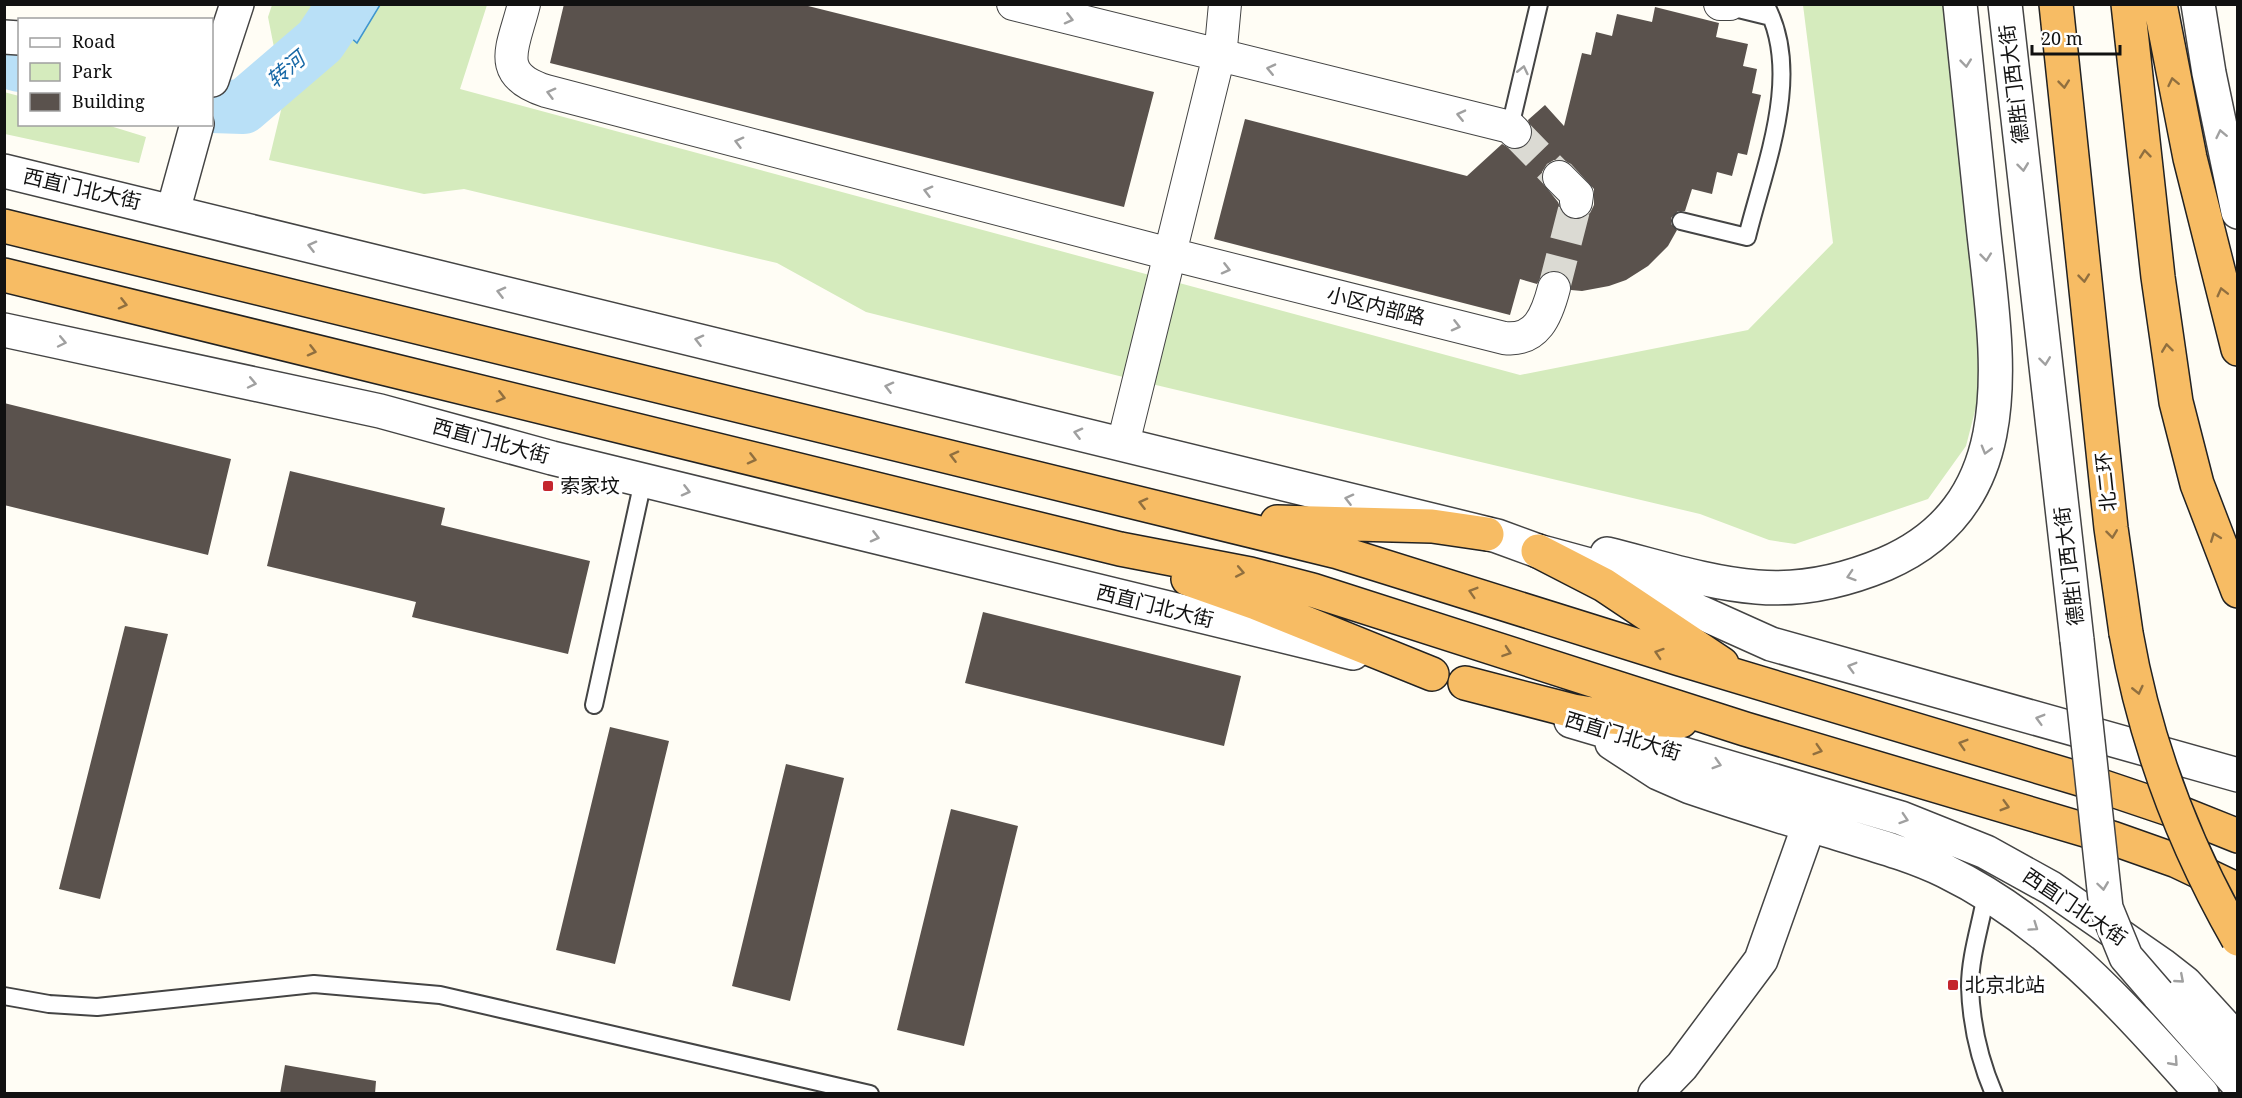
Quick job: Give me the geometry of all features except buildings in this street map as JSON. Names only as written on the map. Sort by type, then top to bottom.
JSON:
[{"type":"highway","name":"北二环","points":[[2056,4],[2110,516],[2126,633],[2141,704],[2164,781],[2198,863],[2238,939]]},
{"type":"highway","points":[[2128,4],[2158,277],[2176,402],[2197,484],[2238,591]]},
{"type":"highway","points":[[2160,4],[2190,158],[2238,349]]},
{"type":"highway","points":[[4,226],[1183,512],[1386,565],[1755,681],[2083,780],[2178,812],[2238,836]]},
{"type":"highway","points":[[4,275],[1120,549],[1262,577],[1342,598],[1762,734],[2112,838],[2177,861],[2238,890]]},
{"type":"highway","points":[[1183,512],[1252,521],[1432,526],[1487,534]]},
{"type":"highway","points":[[1120,549],[1169,572],[1261,605],[1432,674]]},
{"type":"highway","points":[[1538,551],[1595,579],[1678,632],[1733,671],[1755,681]]},
{"type":"highway","points":[[1465,683],[1548,706],[1588,714],[1699,723],[1762,734]]},
{"type":"street","points":[[214,65],[237,4]]},
{"type":"street","name":"小区内部路","points":[[524,4],[511,66],[519,79],[531,86],[1170,254],[1509,339],[1525,336],[1540,326],[1554,288]]},
{"type":"street","points":[[1013,4],[1513,129]]},
{"type":"street","points":[[1123,444],[1219,57],[1225,22],[1225,4]]},
{"type":"street","points":[[1719,4],[1730,4]]},
{"type":"street","points":[[1487,534],[1571,546],[1738,584],[1774,588],[1820,585],[1872,569],[1922,544],[1944,526],[1970,493],[1980,469],[1990,437],[1996,385],[1990,296],[1960,4]]},
{"type":"street","name":"德胜门西大街","points":[[2005,4],[2106,908],[2126,957],[2238,1084]]},
{"type":"street","points":[[2198,4],[2209,73],[2238,212]]},
{"type":"street","points":[[173,211],[194,137]]},
{"type":"street","name":"西直门北大街","points":[[4,171],[1487,534]]},
{"type":"street","name":"西直门北大街","points":[[4,330],[380,411],[643,481],[1432,674],[1465,683],[1580,723],[1901,818],[1986,852],[2051,888],[2185,983],[2238,1041]]},
{"type":"street","points":[[1487,534],[1604,569],[1771,644],[2238,775]]},
{"type":"street","points":[[1580,723],[1676,782],[1917,858],[1986,894],[2045,935],[2077,962],[2202,1094]]},
{"type":"street","points":[[1655,1094],[1682,1066],[1761,960],[1809,825]]},
{"type":"lane","points":[[1513,129],[1539,4]]},
{"type":"lane","points":[[1681,221],[1747,237],[1781,95],[1781,60],[1768,11],[1719,4]]},
{"type":"lane","points":[[594,705],[643,481]]},
{"type":"lane","points":[[1986,894],[1970,984],[1974,1029],[1983,1069],[1994,1094]]},
{"type":"lane","points":[[4,996],[49,1004],[97,1007],[314,984],[440,995],[870,1094]]},
{"type":"green space","points":[[272,5],[487,5],[460,89],[1520,375],[1748,330],[1833,243],[1803,5],[1950,5],[1984,376],[1966,446],[1928,499],[1795,544],[1769,540],[1700,514],[1139,381],[866,312],[777,263],[464,189],[424,194],[269,160],[284,98],[268,17]]},
{"type":"green space","points":[[4,92],[18,96],[18,126],[110,126],[146,137],[139,163],[5,134]]},
{"type":"water","points":[[314,5],[380,5],[357,43]]},
{"type":"waterway","name":"转河","points":[[213,106],[243,107],[320,41],[345,4]]},
{"type":"waterway","name":"转河","points":[[4,61],[18,64]]},
{"type":"tunnel","points":[[1515,132],[1559,177]]},
{"type":"tunnel","points":[[1554,288],[1576,202]]},
{"type":"place","name":"索家坟","points":[[548,486]]},
{"type":"place","name":"北京北站","points":[[1953,985]]}]
